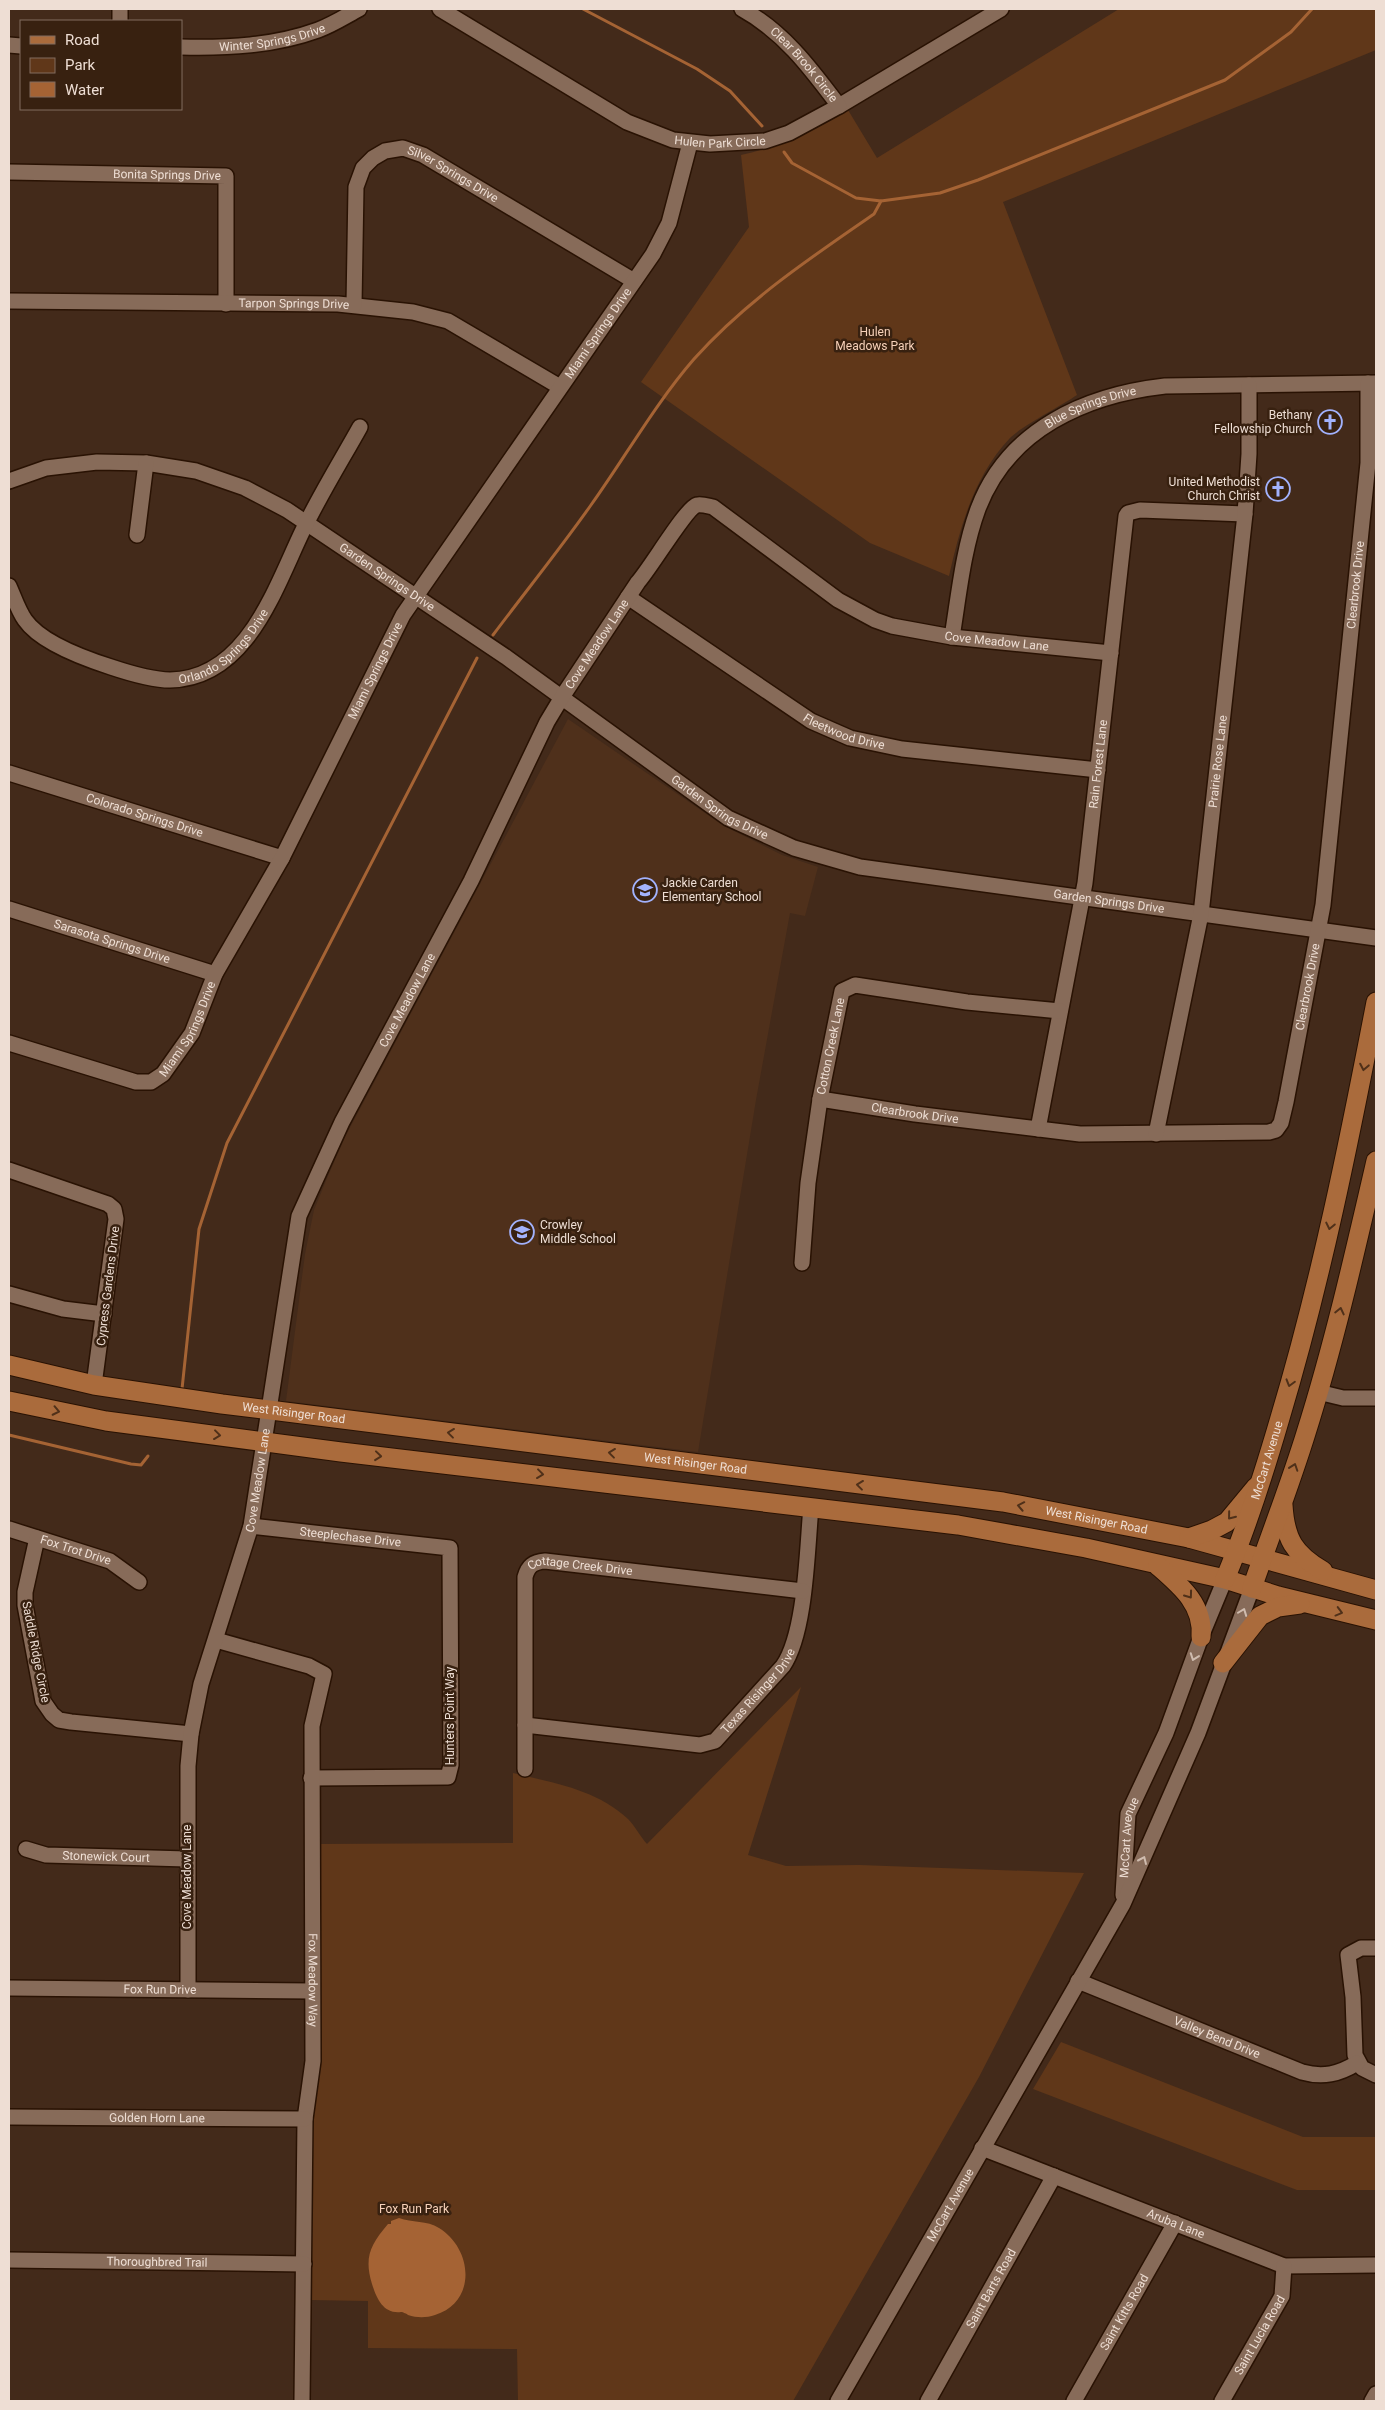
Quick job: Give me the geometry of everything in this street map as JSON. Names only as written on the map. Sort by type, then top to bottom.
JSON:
[{"type":"main road","name":"McCart Avenue","points":[[1225,1580],[1237,1552],[1262,1480],[1301,1348],[1322,1262],[1376,1002]]},
{"type":"main road","name":"McCart Avenue","points":[[1252,1588],[1318,1392],[1334,1336],[1376,1161]]},
{"type":"main road","name":"West Risinger Road","points":[[9,1365],[94,1385],[269,1410],[815,1480],[1003,1502],[1189,1538],[1376,1590]]},
{"type":"main road","points":[[9,1401],[106,1421],[958,1525],[1086,1548],[1225,1580],[1307,1604],[1376,1620]]},
{"type":"main road","points":[[812,1507],[815,1480]]},
{"type":"main road","points":[[1189,1538],[1212,1530],[1227,1522],[1262,1480]]},
{"type":"main road","points":[[1282,1500],[1284,1526],[1298,1553],[1307,1562],[1337,1580]]},
{"type":"main road","points":[[1156,1564],[1183,1587],[1195,1604],[1202,1624],[1201,1637]]},
{"type":"main road","points":[[1223,1663],[1260,1616],[1278,1607],[1307,1604]]},
{"type":"street","name":"Winter Springs Drive","points":[[182,47],[249,46],[285,39],[319,30],[359,9]]},
{"type":"street","name":"Hulen Park Circle","points":[[440,9],[627,122],[673,140],[690,143],[740,144],[765,140],[789,133],[839,106],[1001,9]]},
{"type":"street","name":"Clear Brook Circle","points":[[748,10],[792,46],[839,106]]},
{"type":"street","name":"Miami Springs Drive","points":[[9,1043],[136,1082],[151,1082],[163,1074],[172,1063],[192,1033],[215,974],[282,858],[415,596],[653,254],[669,223],[690,143]]},
{"type":"street","name":"Silver Springs Drive","points":[[354,305],[356,187],[363,168],[373,158],[385,151],[403,148],[423,155],[634,281]]},
{"type":"street","name":"Bonita Springs Drive","points":[[9,172],[226,176],[226,304]]},
{"type":"street","name":"Tarpon Springs Drive","points":[[9,301],[354,305],[413,312],[448,321],[560,388]]},
{"type":"street","name":"Blue Springs Drive","points":[[952,636],[965,557],[979,507],[999,469],[1026,439],[1056,418],[1089,402],[1134,390],[1165,386],[1372,383]]},
{"type":"street","name":"Clearbrook Drive","points":[[820,1099],[915,1114],[1080,1134],[1269,1132],[1276,1130],[1281,1123],[1286,1102],[1323,905],[1368,464],[1372,383]]},
{"type":"street","name":"Prairie Rose Lane","points":[[1156,1134],[1201,914],[1244,514],[1249,454],[1249,385]]},
{"type":"street","name":"Orlando Springs Drive","points":[[9,586],[26,622],[51,642],[81,658],[122,671],[170,680],[205,673],[232,654],[254,629],[306,523],[360,427]]},
{"type":"street","name":"Garden Springs Drive","points":[[9,481],[46,468],[97,462],[146,463],[196,471],[244,488],[306,523],[415,596],[562,697],[728,818],[794,848],[860,867],[1376,938]]},
{"type":"street","points":[[137,535],[146,463]]},
{"type":"street","name":"Cove Meadow Lane","points":[[188,1990],[188,1766],[191,1734],[201,1684],[251,1526],[299,1216],[307,1194],[364,1079],[471,881],[562,697],[628,597],[652,566],[687,513],[696,505],[701,505],[712,507],[838,600],[875,620],[892,626],[952,636],[1111,653]]},
{"type":"street","name":"Rain Forest Lane","points":[[1038,1129],[1082,897],[1124,530],[1128,513],[1140,510],[1244,514]]},
{"type":"street","name":"Fleetwood Drive","points":[[628,597],[811,721],[850,738],[902,749],[1098,770]]},
{"type":"street","name":"Colorado Springs Drive","points":[[9,774],[282,858]]},
{"type":"street","name":"Sarasota Springs Drive","points":[[9,909],[215,974]]},
{"type":"street","name":"Cotton Creek Lane","points":[[802,1263],[808,1184],[820,1099],[839,997],[842,990],[855,985],[967,1002],[1060,1011]]},
{"type":"street","name":"Cypress Gardens Drive","points":[[9,1170],[108,1204],[114,1209],[116,1219],[94,1385]]},
{"type":"street","points":[[9,1294],[63,1309],[104,1314]]},
{"type":"street","points":[[1318,1392],[1344,1398],[1376,1398]]},
{"type":"street","name":"Texas Risinger Drive","points":[[525,1724],[700,1744],[711,1743],[718,1738],[787,1660],[798,1624],[812,1507]]},
{"type":"street","name":"Steeplechase Drive","points":[[251,1526],[450,1548]]},
{"type":"street","name":"Fox Trot Drive","points":[[9,1529],[110,1561],[138,1582]]},
{"type":"street","name":"Saddle Ridge Circle","points":[[37,1538],[25,1592],[25,1605],[43,1700],[52,1714],[60,1720],[71,1722],[191,1734]]},
{"type":"street","name":"Hunters Point Way","points":[[311,1778],[448,1777],[451,1765],[450,1548]]},
{"type":"street","name":"Cottage Creek Drive","points":[[525,1769],[525,1577],[527,1569],[532,1564],[545,1561],[803,1591]]},
{"type":"street","name":"McCart Avenue","points":[[1123,1904],[1128,1814],[1166,1734],[1201,1637],[1225,1580]]},
{"type":"street","name":"McCart Avenue","points":[[838,2401],[1123,1904],[1198,1733],[1252,1588]]},
{"type":"street","name":"Fox Meadow Way","points":[[216,1640],[309,1666],[324,1674],[312,1726],[312,1991],[314,2061],[305,2119],[302,2401]]},
{"type":"street","name":"Stonewick Court","points":[[26,1849],[46,1855],[187,1859]]},
{"type":"street","points":[[1376,1948],[1362,1948],[1348,1954],[1353,1997],[1353,2039],[1357,2063],[1376,2075]]},
{"type":"street","name":"Valley Bend Drive","points":[[1078,1981],[1302,2072],[1325,2076],[1338,2073],[1357,2063]]},
{"type":"street","name":"Fox Run Drive","points":[[9,1988],[312,1991]]},
{"type":"street","name":"Golden Horn Lane","points":[[9,2117],[305,2119]]},
{"type":"street","name":"Aruba Lane","points":[[982,2148],[1284,2266],[1376,2265]]},
{"type":"street","name":"Saint Barts Road","points":[[928,2401],[1054,2176]]},
{"type":"street","name":"Saint Kitts Road","points":[[1074,2401],[1175,2223]]},
{"type":"street","name":"Thoroughbred Trail","points":[[9,2260],[304,2264]]},
{"type":"street","name":"Saint Lucia Road","points":[[1222,2401],[1282,2296],[1284,2266]]},
{"type":"street","points":[[1372,2401],[1376,2394]]},
{"type":"shaded area","name":"Crowley Middle School","points":[[568,719],[724,826],[782,855],[818,867],[805,916],[790,913],[756,1100],[698,1452],[286,1401],[305,1254],[314,1210],[328,1176],[345,1137]]},
{"type":"green space","name":"Hulen Meadows Park","points":[[1119,9],[1376,9],[1376,50],[1003,202],[1077,395],[1016,433],[997,453],[978,485],[970,503],[958,539],[949,576],[870,543],[641,382],[749,227],[741,155],[797,137],[823,125],[848,110],[877,158]]},
{"type":"green space","name":"Fox Run Park","points":[[801,1687],[748,1855],[786,1866],[859,1865],[1084,1873],[979,2077],[793,2401],[518,2401],[517,2349],[368,2348],[368,2301],[311,2300],[312,2111],[321,2051],[319,1844],[513,1843],[513,1773],[559,1784],[602,1801],[628,1819],[647,1844]]},
{"type":"green space","points":[[1061,2042],[1303,2137],[1376,2137],[1376,2190],[1297,2190],[1033,2089]]},
{"type":"water","points":[[399,2218],[434,2225],[439,2228],[450,2237],[459,2249],[464,2261],[466,2274],[464,2287],[458,2299],[449,2308],[435,2315],[418,2317],[402,2312],[390,2311],[382,2305],[374,2290],[369,2267],[370,2252],[388,2224]]},
{"type":"waterway","points":[[583,9],[697,69],[730,91],[762,126]]},
{"type":"waterway","points":[[493,635],[604,487],[654,412],[694,359],[757,299],[874,214],[881,201],[940,193],[978,180],[1225,80],[1291,32],[1312,9]]},
{"type":"waterway","points":[[784,152],[792,163],[856,198],[881,201]]},
{"type":"waterway","points":[[182,1389],[199,1229],[227,1143],[477,658]]},
{"type":"waterway","points":[[9,1435],[131,1464],[141,1465],[148,1456]]},
{"type":"place","name":"Bethany Fellowship Church","points":[[1330,422]]},
{"type":"place","name":"United Methodist Church Christ","points":[[1278,489]]},
{"type":"place","name":"Jackie Carden Elementary School","points":[[645,890]]},
{"type":"place","name":"Crowley Middle School","points":[[522,1232]]}]
